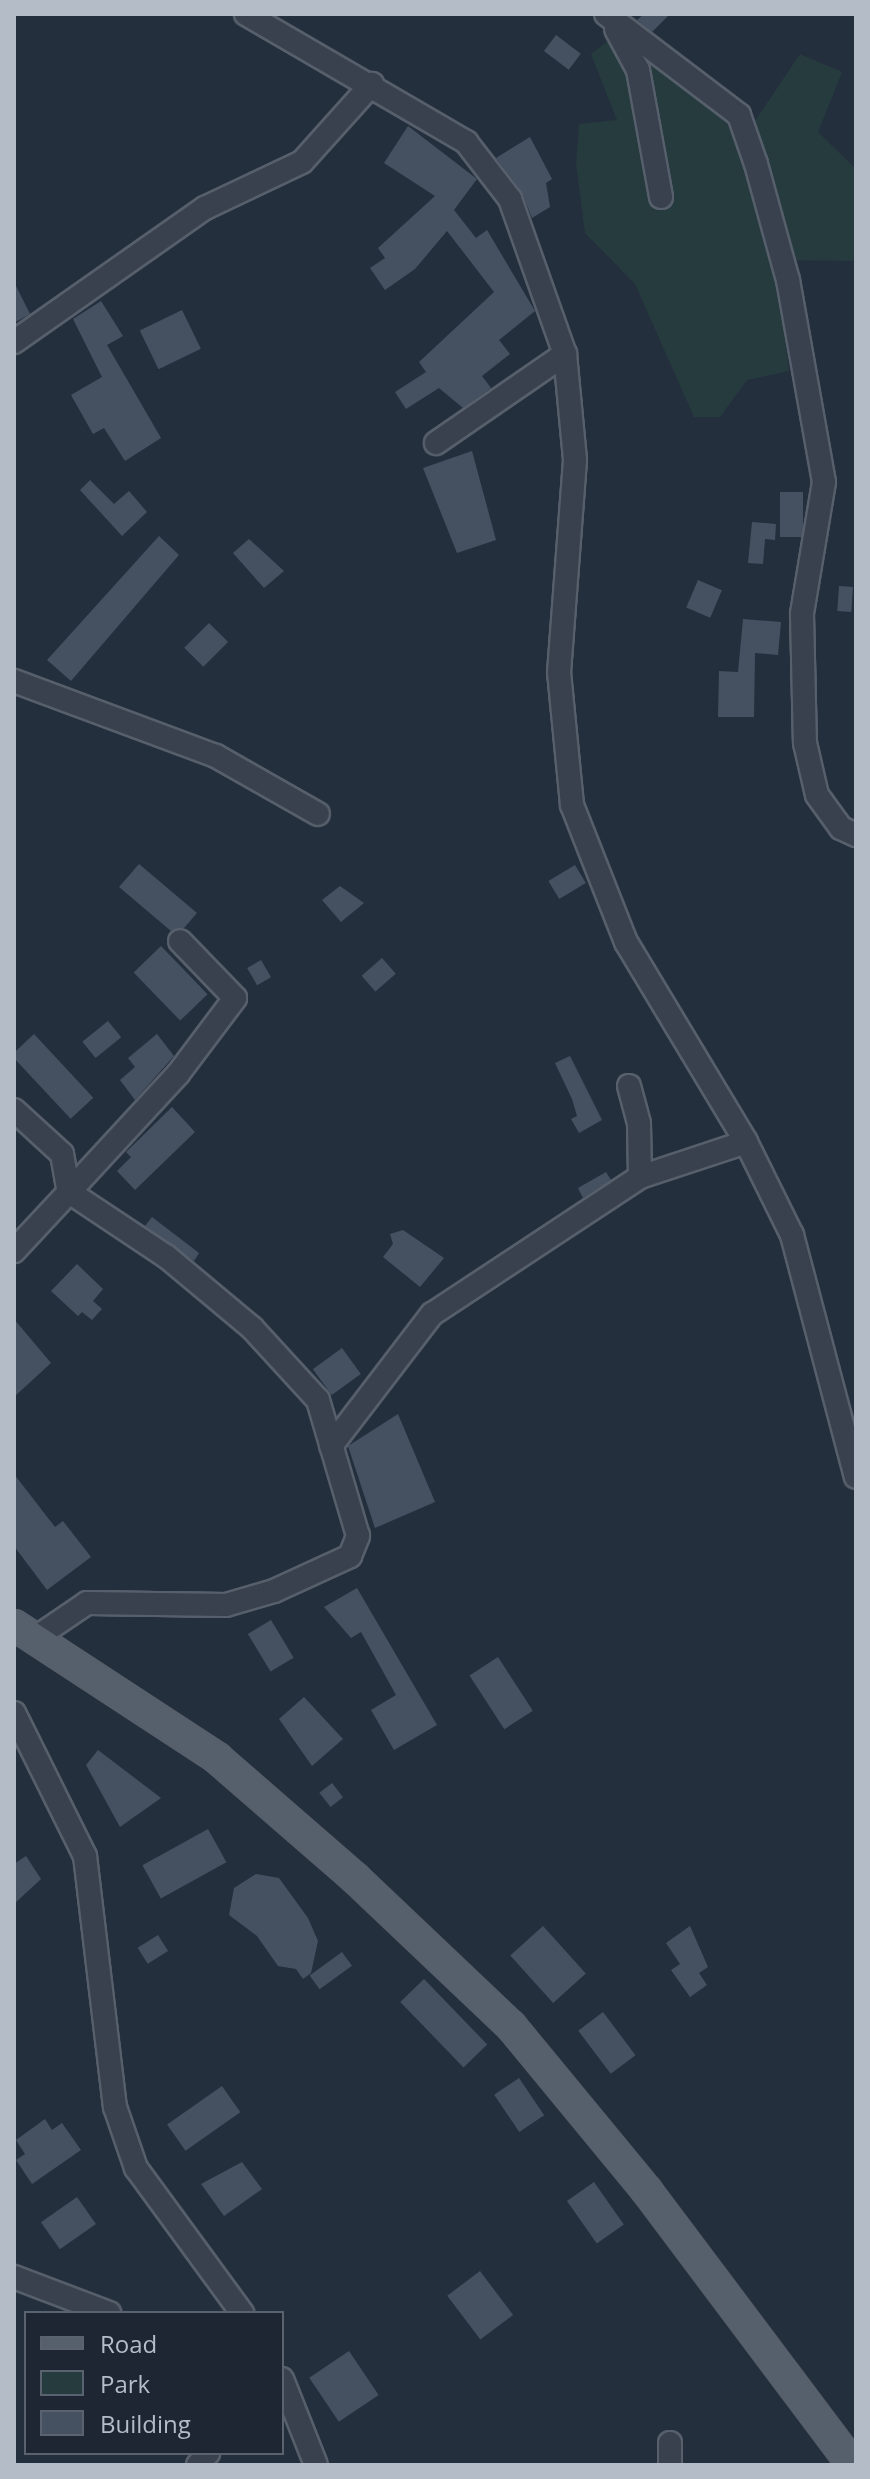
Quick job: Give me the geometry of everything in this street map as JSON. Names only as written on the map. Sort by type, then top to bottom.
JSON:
[{"type":"main road","points":[[24,1632],[217,1758],[511,2026],[647,2191],[853,2465]]},
{"type":"street","points":[[246,14],[372,84],[466,142],[510,199],[565,354],[575,460],[559,672],[572,805],[626,942],[746,1142],[792,1235],[856,1477]]},
{"type":"street","points":[[608,16],[638,70],[661,197]]},
{"type":"street","points":[[608,16],[739,115],[756,164],[788,280],[824,482],[802,614],[805,743],[817,795],[841,828],[856,835]]},
{"type":"street","points":[[14,342],[205,208],[302,162],[372,84]]},
{"type":"street","points":[[436,443],[565,354]]},
{"type":"street","points":[[14,681],[216,756],[318,814]]},
{"type":"street","points":[[14,1251],[178,1074],[235,998],[180,941]]},
{"type":"street","points":[[629,1086],[639,1124],[640,1177]]},
{"type":"street","points":[[14,1110],[62,1154],[69,1192],[167,1257],[252,1328],[318,1400],[358,1536],[350,1556],[274,1591],[226,1605],[87,1603],[24,1632]]},
{"type":"street","points":[[331,1446],[432,1314],[640,1177],[746,1142]]},
{"type":"street","points":[[14,1713],[85,1856],[115,2107],[136,2168],[241,2311]]},
{"type":"street","points":[[14,2277],[104,2311]]},
{"type":"street","points":[[284,2384],[316,2465]]},
{"type":"green space","points":[[613,37],[753,124],[800,54],[842,72],[818,132],[856,169],[856,261],[776,260],[789,371],[747,380],[720,417],[694,417],[635,284],[585,233],[576,163],[579,124],[617,120],[591,54]]},
{"type":"building","points":[[644,14],[670,14],[652,32],[637,20]]},
{"type":"building","points":[[556,35],[581,54],[569,70],[544,51]]},
{"type":"building","points":[[408,126],[477,179],[454,210],[476,238],[487,230],[535,311],[499,340],[510,354],[482,376],[491,388],[463,408],[439,388],[406,409],[395,392],[426,372],[419,362],[494,292],[447,231],[415,269],[385,290],[370,268],[385,258],[378,248],[435,196],[384,163]]},
{"type":"building","points":[[530,137],[552,179],[546,183],[550,207],[532,218],[521,191],[496,158]]},
{"type":"building","points":[[14,282],[30,314],[14,323]]},
{"type":"building","points":[[101,301],[123,336],[107,345],[161,438],[125,461],[104,428],[93,434],[71,395],[102,377],[73,319]]},
{"type":"building","points":[[182,310],[201,349],[159,369],[140,331]]},
{"type":"building","points":[[472,451],[496,540],[457,553],[423,468]]},
{"type":"building","points":[[90,480],[114,504],[129,491],[147,512],[122,536],[80,490]]},
{"type":"building","points":[[780,492],[803,492],[803,537],[780,537]]},
{"type":"building","points":[[752,522],[776,524],[775,540],[765,539],[763,564],[748,563]]},
{"type":"building","points":[[159,536],[179,555],[71,681],[47,660]]},
{"type":"building","points":[[249,539],[284,571],[264,588],[233,553]]},
{"type":"building","points":[[698,580],[722,590],[710,618],[686,608]]},
{"type":"building","points":[[839,586],[853,587],[851,612],[837,611]]},
{"type":"building","points":[[743,619],[781,622],[778,655],[755,653],[754,717],[718,717],[719,671],[738,672]]},
{"type":"building","points":[[209,623],[228,642],[203,667],[184,648]]},
{"type":"building","points":[[139,864],[197,913],[184,928],[171,931],[119,887]]},
{"type":"building","points":[[575,865],[586,883],[559,899],[548,881]]},
{"type":"building","points":[[340,886],[364,903],[341,922],[322,900]]},
{"type":"building","points":[[161,946],[208,994],[180,1021],[134,972]]},
{"type":"building","points":[[382,958],[396,974],[375,992],[362,976]]},
{"type":"building","points":[[261,960],[271,977],[257,985],[247,968]]},
{"type":"building","points":[[108,1021],[121,1037],[96,1058],[82,1042]]},
{"type":"building","points":[[34,1034],[93,1098],[71,1119],[14,1058],[14,1053]]},
{"type":"building","points":[[157,1034],[174,1056],[135,1100],[120,1080],[135,1067],[128,1058]]},
{"type":"building","points":[[570,1056],[602,1120],[579,1133],[571,1119],[577,1116],[572,1099],[555,1063]]},
{"type":"building","points":[[172,1107],[195,1132],[135,1190],[117,1171],[131,1157],[126,1152]]},
{"type":"building","points":[[606,1172],[611,1180],[583,1198],[578,1188]]},
{"type":"building","points":[[152,1217],[199,1253],[194,1261],[145,1226]]},
{"type":"building","points":[[403,1230],[444,1258],[420,1287],[383,1257],[393,1244],[390,1234]]},
{"type":"building","points":[[77,1264],[103,1289],[93,1301],[102,1309],[92,1320],[82,1312],[78,1316],[51,1291]]},
{"type":"building","points":[[14,1319],[51,1363],[14,1397]]},
{"type":"building","points":[[342,1348],[361,1374],[332,1395],[313,1369]]},
{"type":"building","points":[[398,1414],[435,1502],[375,1528],[348,1446]]},
{"type":"building","points":[[14,1474],[55,1527],[63,1521],[91,1557],[47,1590],[14,1546]]},
{"type":"building","points":[[357,1588],[437,1725],[394,1750],[371,1710],[396,1695],[361,1632],[351,1638],[324,1607]]},
{"type":"building","points":[[271,1620],[294,1658],[271,1672],[248,1634]]},
{"type":"building","points":[[498,1657],[533,1711],[504,1729],[469,1676]]},
{"type":"building","points":[[304,1697],[343,1739],[312,1766],[279,1719]]},
{"type":"building","points":[[98,1750],[161,1798],[120,1827],[86,1765]]},
{"type":"building","points":[[332,1783],[343,1797],[330,1807],[319,1793]]},
{"type":"building","points":[[208,1829],[226,1862],[161,1899],[142,1865]]},
{"type":"building","points":[[26,1856],[41,1879],[14,1904],[14,1864]]},
{"type":"building","points":[[256,1874],[279,1878],[308,1918],[318,1941],[311,1973],[303,1979],[296,1969],[278,1966],[257,1936],[229,1915],[234,1888]]},
{"type":"building","points":[[543,1926],[586,1974],[553,2003],[510,1955]]},
{"type":"building","points":[[690,1926],[708,1967],[699,1973],[707,1985],[690,1997],[671,1970],[680,1964],[666,1943]]},
{"type":"building","points":[[158,1935],[168,1951],[148,1964],[138,1948]]},
{"type":"building","points":[[342,1952],[352,1966],[320,1989],[310,1976]]},
{"type":"building","points":[[424,1979],[487,2044],[463,2067],[400,2002]]},
{"type":"building","points":[[603,2012],[635,2055],[611,2074],[578,2031]]},
{"type":"building","points":[[519,2078],[544,2115],[519,2132],[494,2095]]},
{"type":"building","points":[[222,2086],[240,2112],[185,2151],[167,2124]]},
{"type":"building","points":[[45,2119],[52,2130],[62,2123],[81,2150],[32,2184],[16,2160],[25,2154],[16,2140]]},
{"type":"building","points":[[242,2162],[262,2189],[224,2216],[201,2184]]},
{"type":"building","points":[[594,2182],[624,2225],[597,2244],[567,2201]]},
{"type":"building","points":[[77,2197],[96,2224],[60,2249],[41,2222]]},
{"type":"building","points":[[480,2271],[513,2315],[480,2340],[447,2296]]},
{"type":"building","points":[[349,2351],[379,2395],[339,2422],[309,2378]]}]
